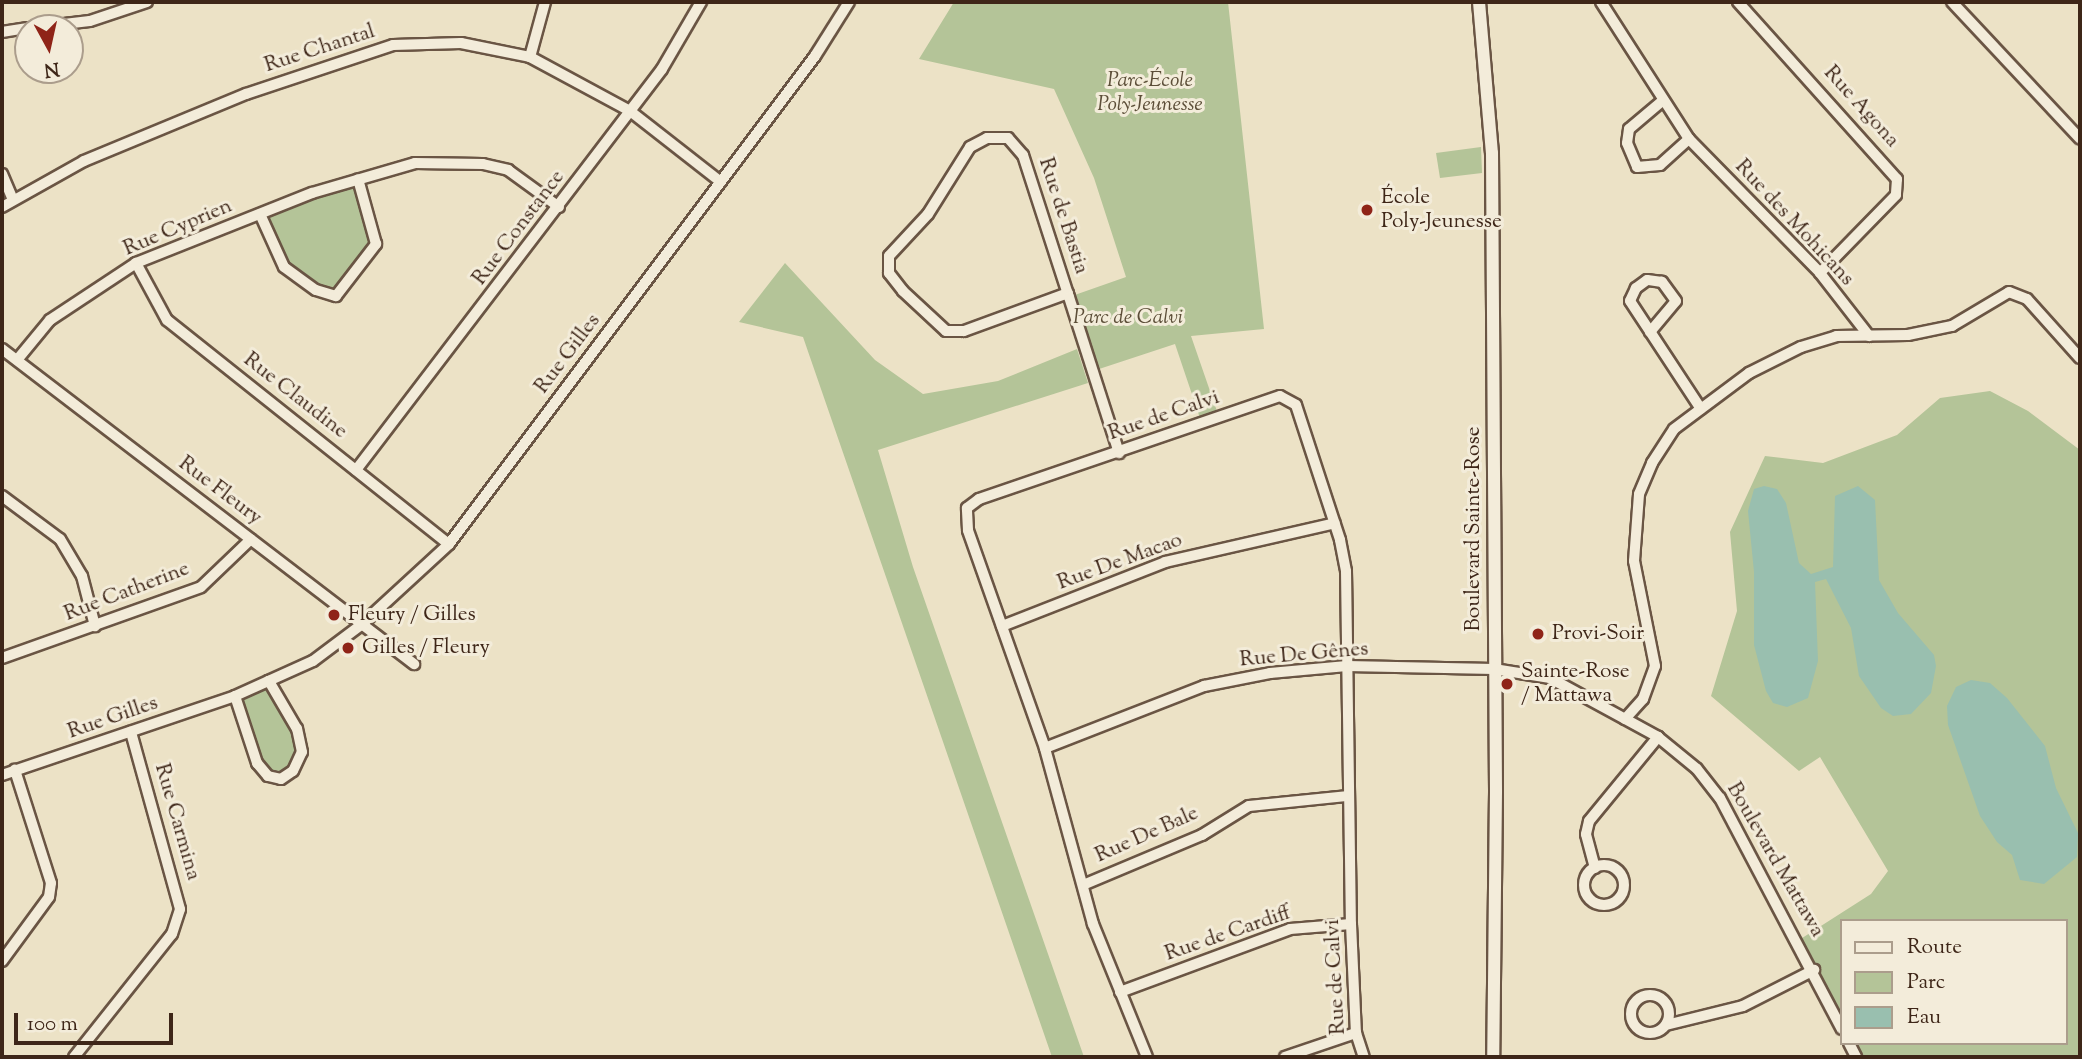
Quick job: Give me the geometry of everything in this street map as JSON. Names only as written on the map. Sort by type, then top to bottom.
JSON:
[{"type":"street","points":[[84,21],[119,6],[147,2]]},
{"type":"street","points":[[530,57],[545,2]]},
{"type":"street","name":"Rue Constance","points":[[356,470],[630,111],[701,2]]},
{"type":"street","name":"Rue Gilles","points":[[2,775],[236,696],[313,661],[361,625],[449,544],[816,56],[849,2]]},
{"type":"street","name":"Boulevard Sainte-Rose","points":[[1479,2],[1492,139],[1493,1057]]},
{"type":"street","name":"Rue des Mohicans","points":[[1601,2],[1661,102],[1689,139],[1820,273],[1869,336]]},
{"type":"street","name":"Rue Agona","points":[[1738,2],[1897,179],[1896,195],[1820,273]]},
{"type":"street","points":[[1952,2],[2080,139]]},
{"type":"street","name":"Rue Chantal","points":[[2,207],[84,161],[246,94],[393,45],[461,43],[530,57],[630,111],[721,182]]},
{"type":"street","points":[[1661,102],[1629,129],[1627,144],[1637,167],[1660,165],[1689,139]]},
{"type":"street","name":"Rue de Bastia","points":[[1068,293],[964,331],[946,331],[889,273],[889,256],[928,214],[970,147],[986,138],[1008,138],[1023,155],[1068,293],[1119,453]]},
{"type":"street","name":"Rue Cyprien","points":[[17,360],[50,320],[136,263],[358,179],[415,163],[483,164],[533,184],[559,207]]},
{"type":"street","points":[[2,174],[13,200]]},
{"type":"street","name":"Rue Cyprien","points":[[260,214],[284,267],[316,290],[336,296],[376,244],[358,179]]},
{"type":"street","name":"Rue Claudine","points":[[136,263],[167,320],[449,544]]},
{"type":"street","points":[[1650,332],[1676,301],[1662,282],[1647,280],[1636,288],[1630,301],[1650,332],[1701,409]]},
{"type":"street","points":[[1625,719],[1643,699],[1655,666],[1634,561],[1639,494],[1652,463],[1674,429],[1749,373],[1801,347],[1836,337],[1908,335],[1952,326],[2009,292],[2027,299],[2080,358]]},
{"type":"street","name":"Rue Fleury","points":[[2,349],[414,664]]},
{"type":"street","name":"Rue de Calvi","points":[[1147,1057],[1120,992],[1083,885],[1045,748],[968,530],[967,508],[979,499],[1280,396],[1289,398],[1296,405],[1335,523],[1346,572],[1351,924],[1356,1033],[1364,1057]]},
{"type":"street","points":[[2,496],[60,539],[82,576],[95,626]]},
{"type":"street","name":"Rue De Macao","points":[[1002,626],[1166,562],[1335,523]]},
{"type":"street","name":"Rue Catherine","points":[[2,658],[201,587],[251,539]]},
{"type":"street","name":"Rue De Gênes","points":[[1045,748],[1205,687],[1270,673],[1347,666],[1494,669]]},
{"type":"street","name":"Boulevard Mattawa","points":[[1494,669],[1550,678],[1658,737],[1697,769],[1720,798],[1814,970],[1840,1025]]},
{"type":"street","points":[[236,696],[257,763],[268,776],[281,779],[293,771],[302,752],[297,729],[269,681]]},
{"type":"street","name":"Rue Carmina","points":[[74,1057],[172,934],[180,909],[131,732]]},
{"type":"street","points":[[1595,868],[1586,834],[1589,821],[1658,737]]},
{"type":"street","points":[[2,961],[49,897],[51,883],[15,770]]},
{"type":"street","name":"Rue De Bale","points":[[1083,885],[1202,835],[1249,806],[1348,796]]},
{"type":"street","points":[[1595,868],[1614,868],[1623,878],[1622,892],[1614,902],[1600,904],[1586,894],[1584,882],[1595,868]]},
{"type":"street","name":"Rue de Cardiff","points":[[1120,992],[1290,929],[1351,924]]},
{"type":"street","points":[[1666,1025],[1743,1006],[1814,970]]},
{"type":"street","points":[[1285,1057],[1356,1033]]},
{"type":"green space","name":"Parc-École Poly-Jeunesse","points":[[954,2],[1228,2],[1264,329],[1191,336],[1219,417],[1202,424],[1175,344],[1093,371],[1069,297],[1126,277],[1094,178],[1054,89],[919,59]]},
{"type":"green space","points":[[1481,147],[1482,173],[1440,178],[1436,153]]},
{"type":"green space","points":[[358,179],[376,244],[336,296],[284,267],[260,214]]},
{"type":"green space","points":[[785,263],[875,360],[923,394],[998,381],[1077,349],[1088,383],[878,450],[913,567],[1084,1057],[1052,1057],[803,337],[739,322]]},
{"type":"green space","points":[[1990,391],[2028,411],[2080,450],[2080,1057],[1855,1057],[1850,1045],[2068,1045],[2068,919],[1840,919],[1840,1026],[1799,940],[1871,894],[1888,871],[1820,757],[1799,771],[1711,696],[1737,611],[1730,532],[1765,456],[1823,463],[1897,435],[1940,398]]},
{"type":"green space","points":[[269,681],[297,729],[302,752],[281,779],[257,763],[235,696]]},
{"type":"water","points":[[1764,486],[1777,489],[1786,503],[1799,563],[1811,574],[1833,567],[1835,496],[1858,486],[1875,500],[1879,580],[1898,613],[1934,655],[1936,666],[1931,693],[1911,714],[1893,716],[1881,708],[1859,676],[1851,628],[1826,579],[1815,582],[1818,661],[1808,698],[1787,707],[1773,703],[1766,691],[1754,645],[1754,572],[1748,511],[1754,489]]},
{"type":"water","points":[[1971,680],[1990,683],[2007,698],[2045,746],[2056,788],[2078,833],[2077,857],[2044,884],[2020,880],[2012,855],[1997,842],[1980,816],[1948,725],[1947,706],[1956,687]]},
{"type":"place","name":"École Poly-Jeunesse","points":[[1367,210]]},
{"type":"place","name":"Fleury / Gilles","points":[[334,615]]},
{"type":"place","name":"Provi-Soir","points":[[1538,634]]},
{"type":"place","name":"Gilles / Fleury","points":[[348,648]]},
{"type":"place","name":"Sainte-Rose / Mattawa","points":[[1507,684]]},
{"type":"park label","name":"Parc de Calvi","points":[[1128,318]]}]
